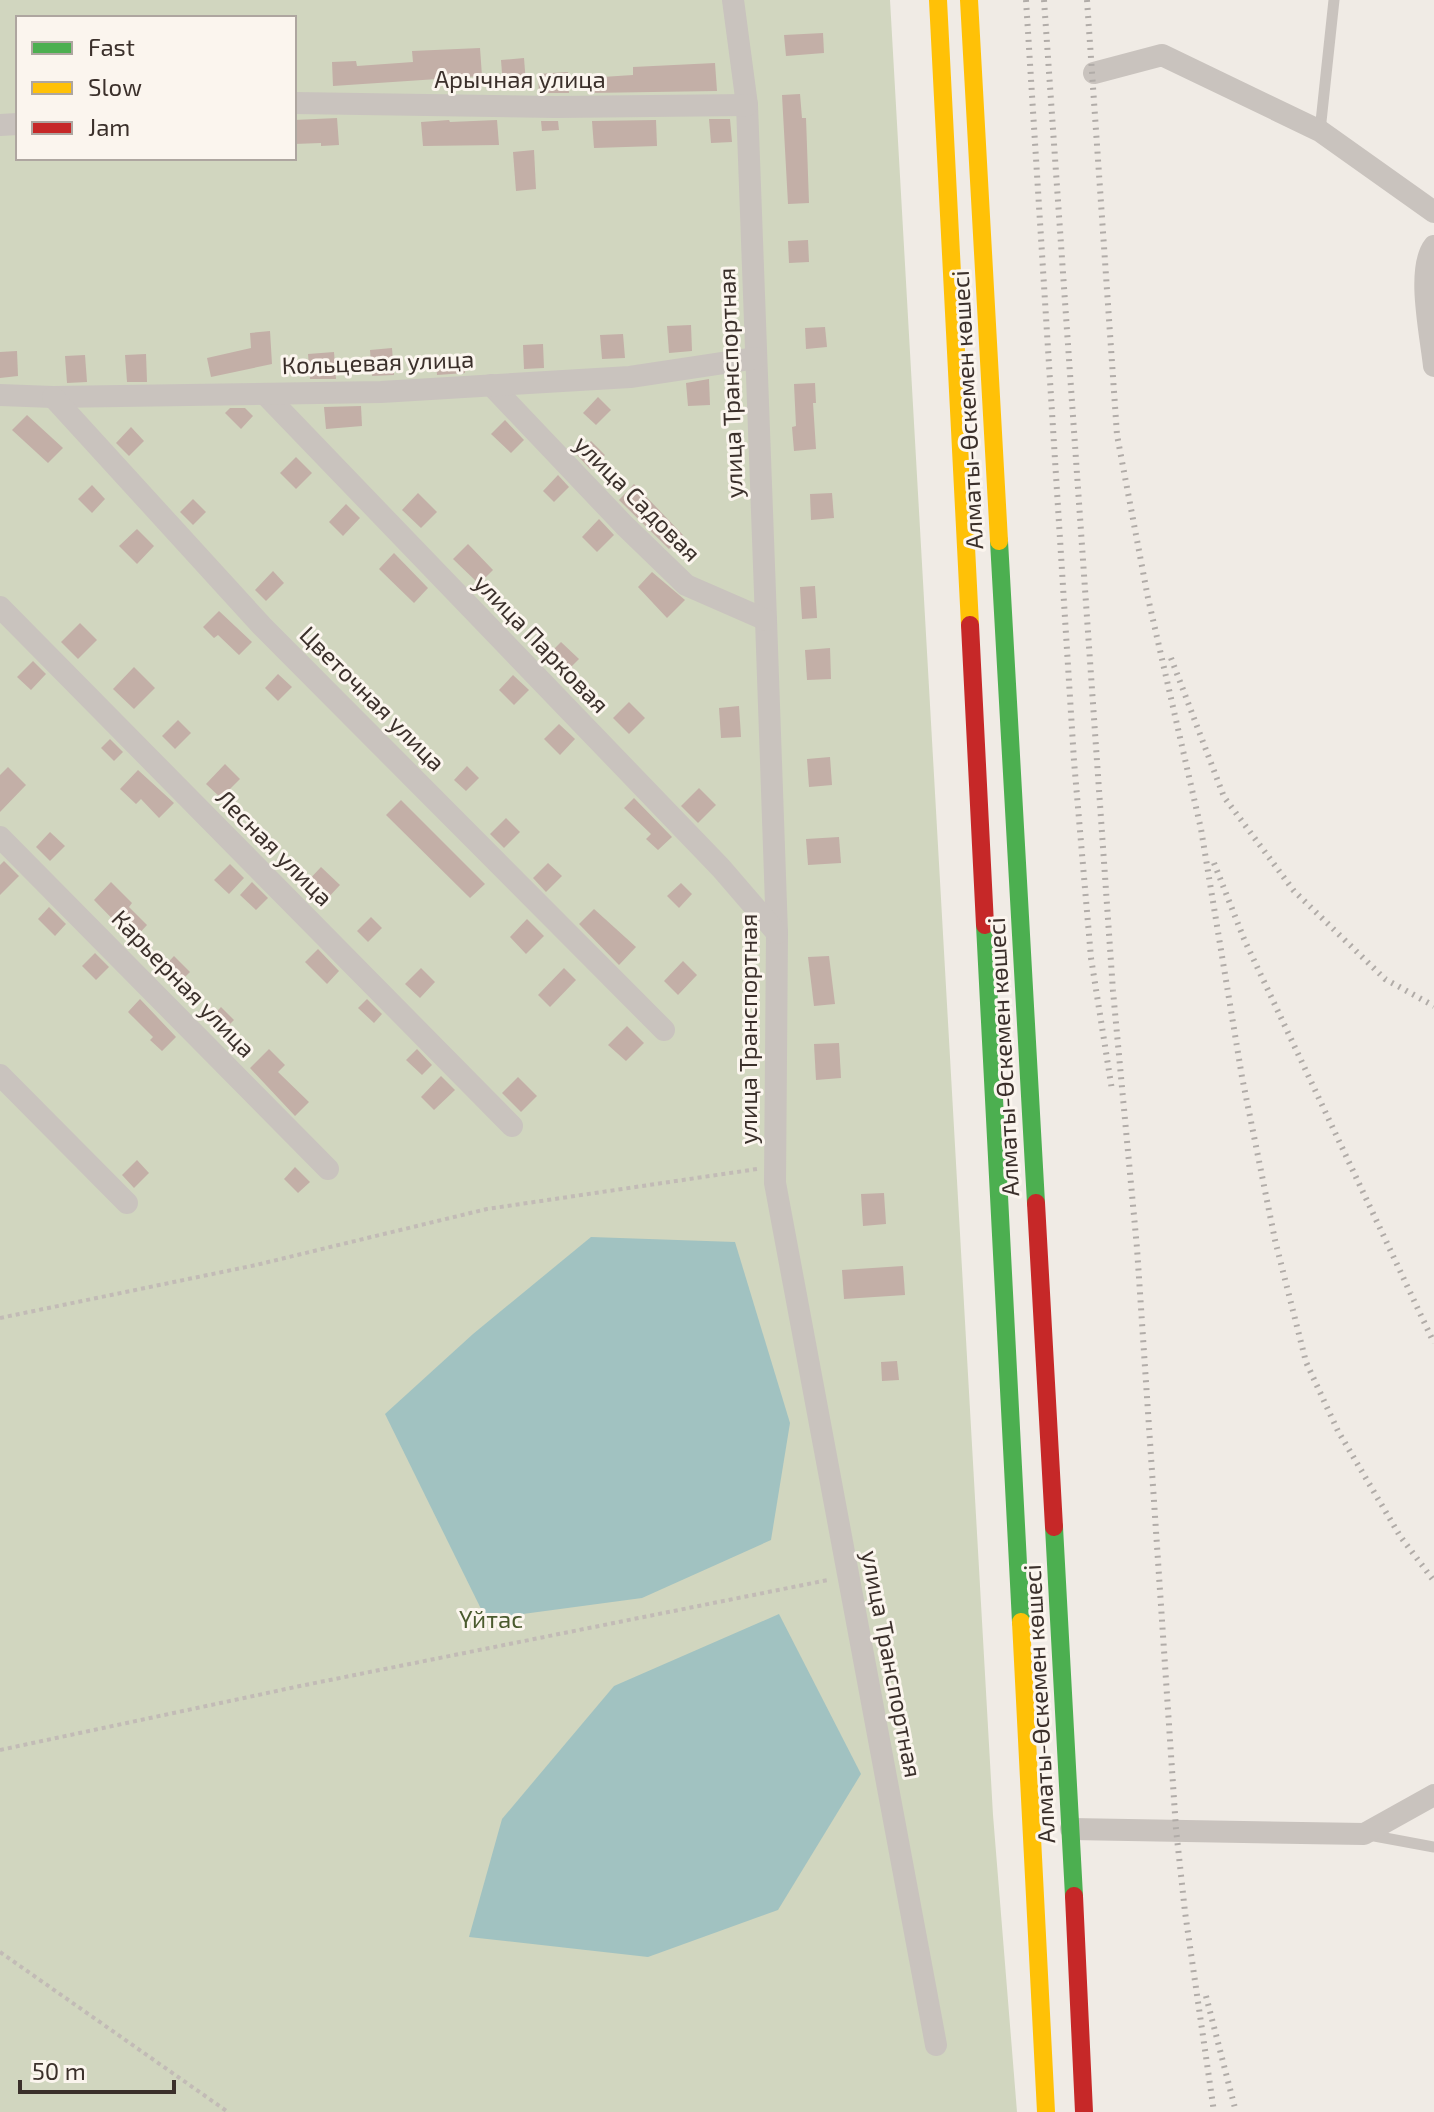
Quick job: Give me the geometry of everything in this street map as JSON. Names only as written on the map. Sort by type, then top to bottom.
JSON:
[{"type":"highway","name":"Алматы-Өскемен көшесі","points":[[938,0],[1046,2112]]},
{"type":"highway","name":"Алматы-Өскемен көшесі","points":[[969,0],[1071,1829],[1084,2112]]},
{"type":"highway","points":[[953,292],[985,291]]},
{"type":"street","name":"улица Транспортная","points":[[733,0],[747,105],[766,620],[777,933],[775,1183],[936,2045]]},
{"type":"street","points":[[1094,73],[1162,55],[1320,131],[1434,212]]},
{"type":"street","name":"Арычная улица","points":[[296,103],[556,107],[747,105]]},
{"type":"street","points":[[1434,246],[1427,254],[1426,286],[1434,366]]},
{"type":"street","name":"Кольцевая улица","points":[[0,395],[53,397],[381,392],[630,377],[756,358]]},
{"type":"street","name":"улица Садовая","points":[[491,385],[624,525],[686,585],[766,620]]},
{"type":"street","name":"улица Парковая","points":[[265,394],[721,868],[777,933]]},
{"type":"street","name":"Цветочная улица","points":[[53,397],[262,626],[664,1030]]},
{"type":"street","name":"Лесная улица","points":[[0,607],[512,1126]]},
{"type":"street","name":"Карьерная улица","points":[[0,837],[328,1169]]},
{"type":"street","points":[[0,1075],[127,1203]]},
{"type":"street","points":[[1071,1829],[1364,1834],[1434,1795]]},
{"type":"lane","points":[[1320,131],[1334,0]]},
{"type":"lane","points":[[1364,1834],[1434,1847]]},
{"type":"path","points":[[0,1318],[256,1265],[487,1209],[775,1166]]},
{"type":"path","points":[[0,1750],[848,1576]]},
{"type":"path","points":[[0,1952],[228,2112]]},
{"type":"green space","name":"Үйтас","points":[[0,0],[890,0],[993,1815],[1017,2112],[0,2112]]},
{"type":"water","points":[[591,1237],[735,1242],[790,1423],[771,1540],[642,1598],[486,1619],[385,1414],[473,1334]]},
{"type":"water","points":[[779,1614],[861,1774],[778,1910],[648,1957],[469,1937],[502,1819],[614,1686]]},
{"type":"building","points":[[823,33],[824,53],[786,56],[784,35]]},
{"type":"building","points":[[480,48],[482,76],[333,86],[332,62],[356,61],[357,66],[413,62],[412,51]]},
{"type":"building","points":[[524,58],[526,84],[503,86],[501,60]]},
{"type":"building","points":[[715,63],[717,91],[588,93],[587,78],[633,75],[633,67]]},
{"type":"building","points":[[568,72],[569,93],[539,93],[538,74]]},
{"type":"building","points":[[800,94],[802,118],[806,118],[809,203],[788,204],[782,95]]},
{"type":"building","points":[[337,118],[339,145],[296,144],[296,120]]},
{"type":"building","points":[[709,119],[730,119],[732,142],[711,143]]},
{"type":"building","points":[[497,120],[499,145],[423,146],[421,122]]},
{"type":"building","points":[[656,120],[657,146],[594,148],[592,121]]},
{"type":"building","points":[[541,121],[558,121],[559,130],[542,131]]},
{"type":"building","points":[[534,150],[536,189],[516,191],[513,152]]},
{"type":"building","points":[[808,240],[809,262],[789,263],[788,241]]},
{"type":"building","points":[[691,325],[692,351],[669,353],[667,326]]},
{"type":"building","points":[[825,327],[827,347],[806,349],[805,328]]},
{"type":"building","points":[[270,331],[272,364],[211,377],[207,358],[251,348],[250,333]]},
{"type":"building","points":[[623,334],[625,358],[602,359],[600,335]]},
{"type":"building","points":[[543,344],[544,368],[524,369],[523,345]]},
{"type":"building","points":[[392,348],[394,375],[372,376],[370,350]]},
{"type":"building","points":[[17,351],[18,376],[0,378],[0,352]]},
{"type":"building","points":[[334,352],[336,379],[310,379],[308,354]]},
{"type":"building","points":[[146,354],[147,382],[127,382],[125,355]]},
{"type":"building","points":[[85,355],[87,382],[67,383],[65,356]]},
{"type":"building","points":[[464,356],[465,373],[437,375],[436,357]]},
{"type":"building","points":[[709,379],[710,405],[688,406],[686,383]]},
{"type":"building","points":[[815,383],[816,449],[794,451],[794,384]]},
{"type":"building","points":[[598,397],[611,410],[596,425],[583,413]]},
{"type":"building","points":[[361,406],[362,426],[326,429],[324,407]]},
{"type":"building","points":[[230,408],[245,408],[253,416],[241,429],[225,413]]},
{"type":"building","points":[[27,415],[63,448],[48,463],[12,430]]},
{"type":"building","points":[[505,420],[524,440],[511,453],[491,434]]},
{"type":"building","points":[[131,427],[144,441],[129,456],[116,443]]},
{"type":"building","points":[[591,441],[605,455],[590,469],[577,455]]},
{"type":"building","points":[[296,457],[312,473],[296,489],[280,473]]},
{"type":"building","points":[[558,475],[569,487],[554,502],[543,491]]},
{"type":"building","points":[[634,484],[683,535],[669,549],[619,500]]},
{"type":"building","points":[[92,485],[105,499],[92,513],[78,499]]},
{"type":"building","points":[[418,493],[437,512],[421,528],[402,510]]},
{"type":"building","points":[[832,493],[834,518],[811,520],[810,494]]},
{"type":"building","points":[[193,499],[206,512],[193,525],[180,512]]},
{"type":"building","points":[[346,504],[360,518],[343,536],[329,522]]},
{"type":"building","points":[[599,519],[614,535],[597,552],[582,537]]},
{"type":"building","points":[[137,529],[154,546],[137,564],[119,546]]},
{"type":"building","points":[[468,544],[493,570],[479,584],[453,559]]},
{"type":"building","points":[[394,553],[428,588],[414,603],[379,569]]},
{"type":"building","points":[[273,571],[284,583],[266,601],[255,590]]},
{"type":"building","points":[[652,572],[685,600],[667,618],[638,587]]},
{"type":"building","points":[[815,586],[817,618],[802,619],[800,587]]},
{"type":"building","points":[[219,611],[252,642],[239,655],[218,635],[214,638],[203,627]]},
{"type":"building","points":[[80,623],[97,640],[78,659],[61,642]]},
{"type":"building","points":[[561,642],[579,659],[565,673],[548,655]]},
{"type":"building","points":[[830,648],[831,679],[807,680],[805,650]]},
{"type":"building","points":[[33,661],[46,674],[31,690],[17,677]]},
{"type":"building","points":[[134,667],[155,688],[134,709],[113,689]]},
{"type":"building","points":[[278,674],[292,687],[278,701],[265,688]]},
{"type":"building","points":[[513,675],[529,690],[514,705],[499,690]]},
{"type":"building","points":[[629,702],[645,718],[629,734],[613,718]]},
{"type":"building","points":[[739,706],[741,737],[721,738],[719,708]]},
{"type":"building","points":[[178,720],[191,733],[175,749],[162,736]]},
{"type":"building","points":[[559,724],[575,739],[560,755],[544,739]]},
{"type":"building","points":[[110,739],[123,752],[114,761],[101,748]]},
{"type":"building","points":[[830,757],[832,785],[809,787],[807,759]]},
{"type":"building","points":[[225,764],[240,779],[221,798],[206,784]]},
{"type":"building","points":[[467,766],[479,778],[466,791],[454,780]]},
{"type":"building","points":[[8,767],[26,785],[0,812],[0,775]]},
{"type":"building","points":[[138,770],[174,803],[159,818],[141,799],[136,804],[120,789]]},
{"type":"building","points":[[699,788],[716,805],[698,823],[681,806]]},
{"type":"building","points":[[634,798],[672,837],[658,850],[646,839],[651,834],[624,808]]},
{"type":"building","points":[[401,800],[485,884],[470,898],[386,815]]},
{"type":"building","points":[[506,818],[520,832],[504,848],[490,834]]},
{"type":"building","points":[[50,832],[65,846],[50,861],[36,847]]},
{"type":"building","points":[[839,837],[841,863],[808,865],[806,839]]},
{"type":"building","points":[[4,861],[19,876],[0,895],[0,865]]},
{"type":"building","points":[[548,863],[562,876],[546,892],[533,878]]},
{"type":"building","points":[[230,864],[244,878],[229,894],[214,880]]},
{"type":"building","points":[[321,867],[340,885],[325,901],[306,883]]},
{"type":"building","points":[[111,882],[132,903],[129,907],[147,925],[133,940],[94,900]]},
{"type":"building","points":[[252,882],[268,898],[256,910],[240,895]]},
{"type":"building","points":[[681,883],[692,894],[679,908],[667,896]]},
{"type":"building","points":[[49,907],[66,924],[55,936],[38,919]]},
{"type":"building","points":[[594,909],[636,947],[619,965],[579,924]]},
{"type":"building","points":[[371,917],[382,928],[368,942],[357,931]]},
{"type":"building","points":[[527,919],[544,936],[526,954],[510,937]]},
{"type":"building","points":[[318,949],[339,971],[327,984],[305,962]]},
{"type":"building","points":[[95,953],[109,967],[96,980],[82,966]]},
{"type":"building","points":[[174,956],[190,972],[176,986],[160,971]]},
{"type":"building","points":[[829,956],[835,1004],[814,1006],[808,957]]},
{"type":"building","points":[[683,961],[697,975],[678,995],[664,981]]},
{"type":"building","points":[[421,968],[435,982],[420,998],[405,984]]},
{"type":"building","points":[[564,968],[576,980],[550,1007],[538,995]]},
{"type":"building","points":[[140,999],[176,1037],[162,1051],[150,1040],[153,1037],[128,1012]]},
{"type":"building","points":[[367,999],[382,1014],[374,1023],[358,1008]]},
{"type":"building","points":[[221,1007],[234,1020],[221,1033],[208,1021]]},
{"type":"building","points":[[627,1026],[644,1043],[626,1061],[608,1045]]},
{"type":"building","points":[[839,1043],[841,1078],[816,1080],[814,1044]]},
{"type":"building","points":[[269,1049],[285,1065],[278,1072],[309,1102],[295,1116],[250,1068]]},
{"type":"building","points":[[417,1049],[432,1065],[422,1075],[406,1060]]},
{"type":"building","points":[[441,1076],[455,1090],[434,1110],[421,1097]]},
{"type":"building","points":[[518,1077],[537,1096],[521,1112],[502,1093]]},
{"type":"building","points":[[137,1160],[149,1173],[134,1188],[122,1175]]},
{"type":"building","points":[[295,1167],[310,1182],[298,1193],[284,1179]]},
{"type":"building","points":[[884,1193],[886,1224],[863,1226],[861,1194]]},
{"type":"building","points":[[903,1266],[905,1295],[844,1299],[842,1270]]},
{"type":"building","points":[[897,1361],[899,1380],[882,1381],[881,1362]]},
{"type":"railway","points":[[1026,0],[1074,761],[1091,958],[1112,1090]]},
{"type":"railway","points":[[1044,0],[1113,991],[1137,1248],[1176,1829],[1214,2112]]},
{"type":"railway","points":[[1087,0],[1117,435],[1148,598],[1201,829],[1242,1077],[1275,1240],[1306,1362],[1338,1431],[1400,1536],[1434,1581]]},
{"type":"railway","points":[[1171,658],[1224,797],[1294,891],[1385,979],[1434,1006]]},
{"type":"railway","points":[[1214,863],[1244,939],[1434,1343]]},
{"type":"railway","points":[[1206,1996],[1236,2112]]},
{"type":"traffic: fast","points":[[999,541],[1036,1203]]},
{"type":"traffic: fast","points":[[985,925],[1021,1622]]},
{"type":"traffic: fast","points":[[1054,1527],[1074,1896]]},
{"type":"traffic: slow","points":[[938,0],[970,625]]},
{"type":"traffic: slow","points":[[969,0],[999,541]]},
{"type":"traffic: slow","points":[[1021,1622],[1046,2112]]},
{"type":"traffic: jam","points":[[970,625],[985,925]]},
{"type":"traffic: jam","points":[[1036,1203],[1054,1527]]},
{"type":"traffic: jam","points":[[1074,1896],[1084,2112]]}]
